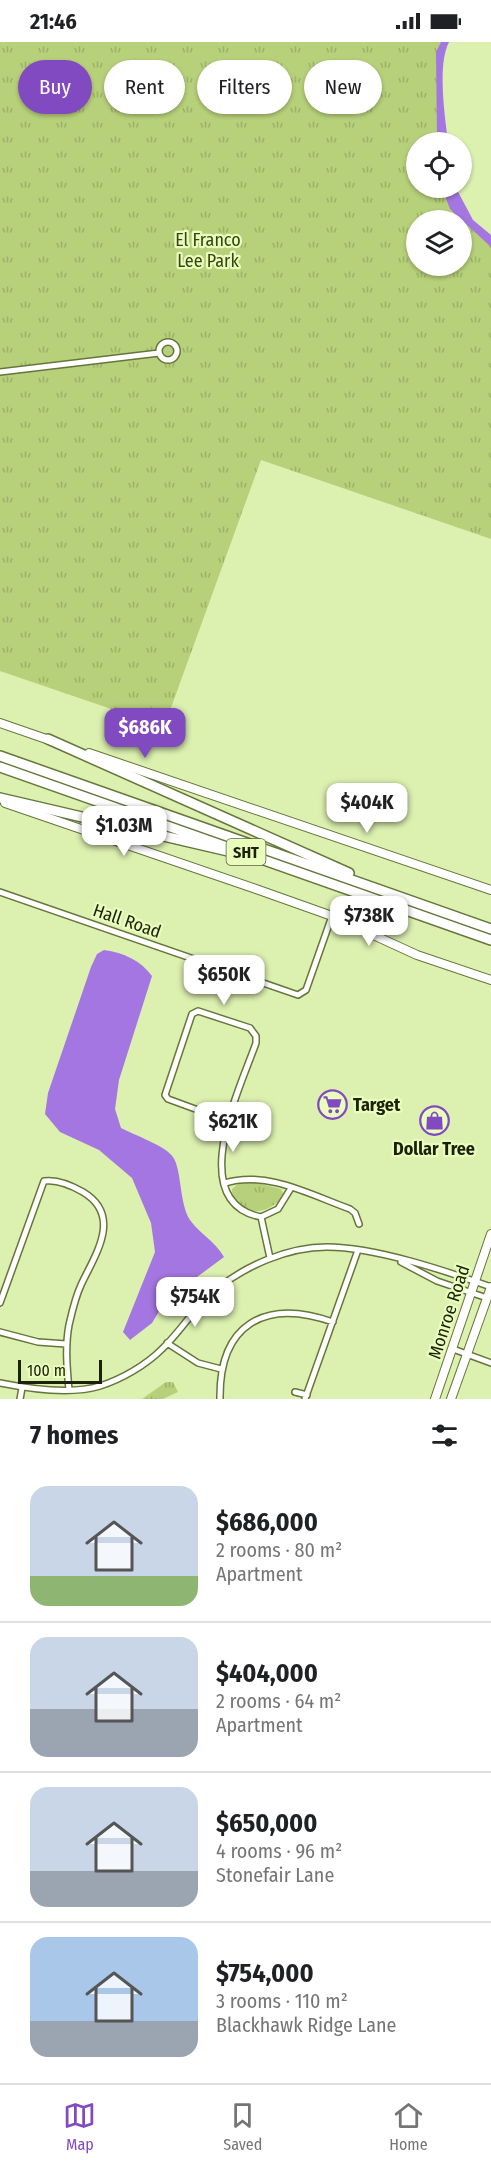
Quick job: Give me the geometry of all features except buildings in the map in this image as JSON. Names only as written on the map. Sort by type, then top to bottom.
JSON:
[{"type":"highway","points":[[48,739],[341,868],[366,883]]},
{"type":"highway","name":"SHT","points":[[0,756],[366,883],[491,929]]},
{"type":"highway","name":"SHT","points":[[0,767],[491,940]]},
{"type":"highway","points":[[0,800],[270,861]]},
{"type":"main road","points":[[0,723],[491,890]]},
{"type":"main road","points":[[0,800],[332,916],[417,955],[491,980]]},
{"type":"main road","name":"Monroe Road","points":[[435,1399],[491,1234]]},
{"type":"main road","name":"Monroe Road","points":[[451,1399],[491,1287]]},
{"type":"street","points":[[0,372],[159,353]]},
{"type":"street","name":"Hall Road","points":[[0,892],[298,995],[306,990],[332,916]]},
{"type":"street","points":[[228,1121],[168,1099],[164,1091],[192,1014],[202,1011],[254,1030],[256,1043],[228,1121],[220,1161],[231,1199],[237,1207],[261,1217],[278,1209],[291,1188]]},
{"type":"street","points":[[225,1183],[245,1178],[258,1178],[291,1188],[350,1209],[355,1213],[359,1224]]},
{"type":"street","points":[[0,1304],[44,1181],[66,1184],[95,1200],[103,1217],[104,1232],[80,1286],[66,1344],[69,1390]]},
{"type":"street","points":[[261,1217],[270,1258]]},
{"type":"street","points":[[0,1383],[22,1388],[69,1390],[99,1386],[139,1367],[167,1343],[213,1292],[251,1266],[270,1258],[326,1247],[358,1250],[431,1267],[491,1287]]},
{"type":"street","points":[[295,1392],[306,1397],[358,1250]]},
{"type":"street","points":[[397,1260],[422,1274],[487,1298]]},
{"type":"street","points":[[220,1399],[221,1369],[232,1341],[245,1326],[264,1317],[294,1311],[333,1322]]},
{"type":"street","points":[[0,1332],[38,1342],[66,1344]]},
{"type":"street","points":[[167,1343],[198,1363],[221,1369]]},
{"type":"street","points":[[453,1349],[491,1363]]},
{"type":"street","points":[[20,1399],[22,1388]]},
{"type":"green space","name":"El Franco Lee Park","points":[[0,42],[447,42],[440,57],[443,132],[406,132],[406,198],[455,198],[463,210],[406,210],[406,276],[472,276],[472,224],[491,241],[491,539],[261,460],[164,727],[0,671]]},
{"type":"green space","points":[[253,1182],[281,1189],[284,1195],[269,1208],[261,1211],[245,1209],[238,1205],[232,1189],[239,1183]]},
{"type":"green space","points":[[166,1382],[173,1382],[178,1392],[163,1399],[142,1399]]},
{"type":"shaded area","points":[[441,42],[449,42],[443,64],[447,132],[437,132],[436,52]]},
{"type":"shaded area","points":[[446,198],[461,198],[468,210],[451,210]]},
{"type":"shaded area","points":[[472,218],[491,235],[491,247],[472,229]]},
{"type":"shaded area","points":[[104,950],[131,958],[152,976],[119,1080],[115,1109],[121,1128],[157,1145],[173,1157],[178,1170],[186,1213],[224,1257],[166,1300],[152,1323],[130,1340],[123,1332],[155,1252],[151,1223],[132,1178],[99,1150],[60,1132],[45,1114],[48,1093],[91,967],[97,954]]},
{"type":"place","name":"Target","points":[[332,1105]]},
{"type":"place","name":"Dollar Tree","points":[[434,1120]]}]
